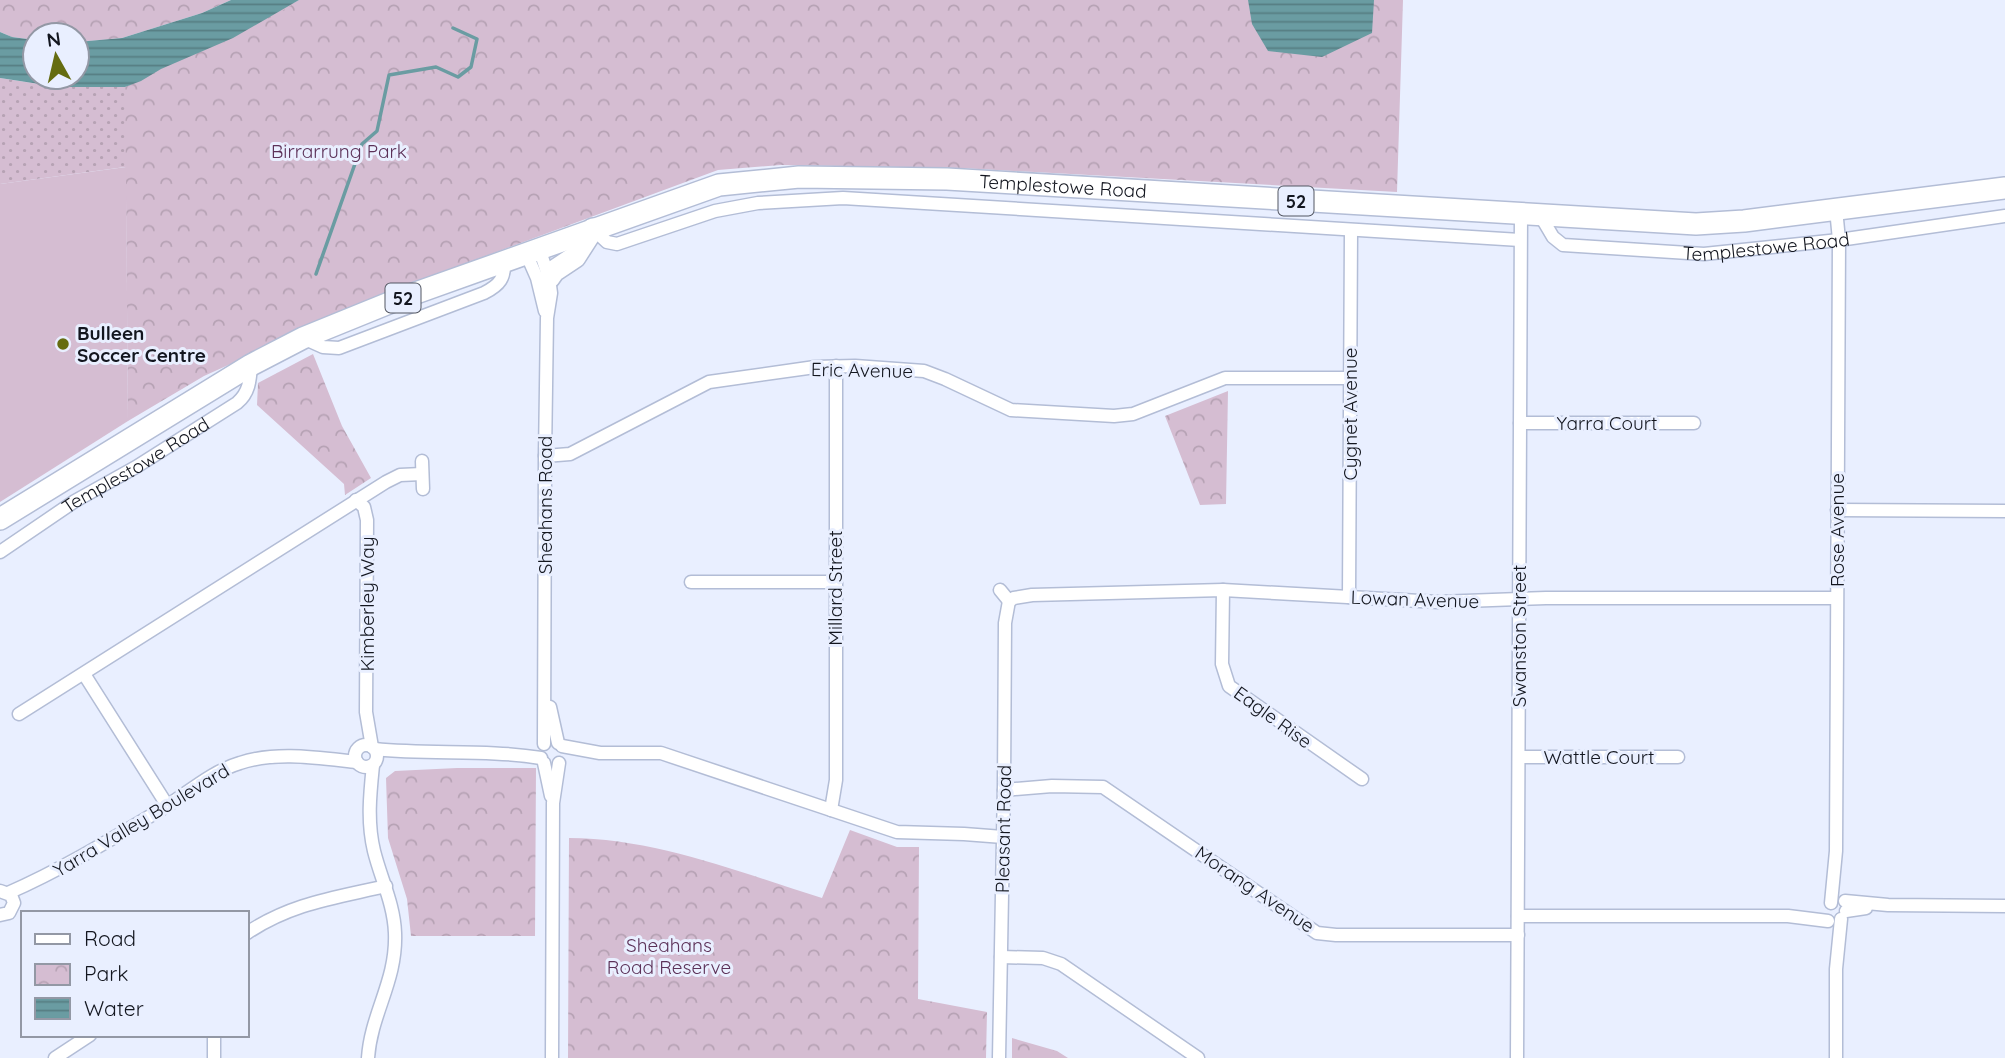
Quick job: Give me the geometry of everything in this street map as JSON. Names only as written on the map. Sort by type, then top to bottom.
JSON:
[{"type":"main road","name":"Templestowe Road","points":[[0,519],[251,365],[303,338],[399,299],[719,185],[753,180],[826,176],[947,179],[1653,223],[1716,224],[2005,188]]},
{"type":"main road","points":[[550,278],[554,271],[575,257],[593,229]]},
{"type":"main road","name":"Templestowe Road","points":[[0,527],[35,499]]},
{"type":"street","name":"Templestowe Road","points":[[593,229],[604,240],[617,244],[715,211],[769,202],[843,198],[1520,240]]},
{"type":"street","name":"Rose Avenue","points":[[1836,209],[1839,240],[1836,1058]]},
{"type":"street","name":"Templestowe Road","points":[[1530,214],[1563,245],[1703,254],[1839,240],[2005,216]]},
{"type":"street","name":"Swanston Street","points":[[1517,1058],[1520,240],[1530,214]]},
{"type":"street","name":"Cygnet Avenue","points":[[1349,597],[1351,230]]},
{"type":"street","name":"Sheahans Road","points":[[533,250],[550,278],[551,293],[547,318],[546,693],[543,753],[553,803]]},
{"type":"street","name":"Sheahans Road","points":[[533,250],[547,318]]},
{"type":"street","name":"Templestowe Road","points":[[0,552],[75,501],[136,467],[237,403],[244,397],[249,385],[251,365]]},
{"type":"street","name":"Eric Avenue","points":[[545,456],[570,454],[709,382],[836,366],[924,371],[1019,412],[1114,416],[1133,414],[1225,378],[1350,378]]},
{"type":"street","name":"Millard Street","points":[[831,810],[836,780],[836,366]]},
{"type":"street","name":"Yarra Court","points":[[1520,423],[1694,423]]},
{"type":"street","points":[[19,714],[394,477],[422,468],[423,489]]},
{"type":"street","name":"Kimberley Way","points":[[356,500],[364,507],[367,520],[366,756]]},
{"type":"street","points":[[1837,510],[2005,511]]},
{"type":"street","points":[[691,582],[835,582]]},
{"type":"street","points":[[1000,590],[1009,601]]},
{"type":"street","name":"Lowan Avenue","points":[[1009,601],[1032,595],[1223,590],[1438,602],[1836,598]]},
{"type":"street","name":"Eagle Rise","points":[[1223,590],[1222,664],[1229,686],[1362,779]]},
{"type":"street","name":"Pleasant Road","points":[[999,1058],[1004,834],[1004,623],[1009,601]]},
{"type":"street","points":[[84,674],[167,805]]},
{"type":"street","name":"Sheahans Road","points":[[546,693],[561,753],[553,803],[552,1058]]},
{"type":"street","points":[[543,753],[551,741],[561,753]]},
{"type":"street","points":[[368,1058],[373,1030],[394,963],[395,932],[386,887],[374,849],[366,756],[415,753],[543,753]]},
{"type":"street","points":[[543,753],[552,765],[561,753]]},
{"type":"street","points":[[561,753],[661,753],[897,832],[1004,834]]},
{"type":"street","name":"Yarra Valley Boulevard","points":[[0,915],[9,913],[4,894],[45,877],[216,773],[240,763],[268,758],[366,756]]},
{"type":"street","name":"Wattle Court","points":[[1519,757],[1678,757]]},
{"type":"street","name":"Morang Avenue","points":[[1004,785],[1095,786],[1111,791],[1317,933],[1518,935]]},
{"type":"street","points":[[248,932],[273,916],[298,906],[386,887]]},
{"type":"street","points":[[1518,916],[1788,916],[1888,905],[2005,906]]},
{"type":"street","points":[[1001,957],[1043,958],[1061,964],[1198,1058]]},
{"type":"street","points":[[56,1058],[87,1037]]},
{"type":"street","points":[[214,1037],[214,1058]]},
{"type":"green space","points":[[0,0],[231,0],[202,13],[122,38],[91,41],[91,21],[21,21],[21,38],[0,32]]},
{"type":"green space","points":[[299,0],[128,421],[183,164],[125,167],[0,184],[0,78],[21,81],[21,91],[91,91],[91,87],[125,87]]},
{"type":"green space","name":"Birrarrung Park","points":[[299,0],[1403,0],[1397,192],[961,168],[781,165],[718,170],[429,277],[364,304],[204,376],[128,421],[125,87],[249,28]]},
{"type":"green space","name":"Bulleen Soccer Centre","points":[[126,167],[128,421],[0,502],[0,184]]},
{"type":"green space","points":[[313,354],[342,426],[371,478],[345,495],[344,484],[257,405],[258,383]]},
{"type":"green space","points":[[1228,391],[1226,504],[1200,505],[1165,416]]},
{"type":"green space","points":[[536,768],[535,936],[411,936],[407,899],[388,838],[386,778],[395,771]]},
{"type":"green space","name":"Sheahans Road Reserve","points":[[850,830],[897,847],[919,847],[918,999],[987,1012],[986,1058],[568,1058],[569,838],[665,850],[822,898]]},
{"type":"green space","points":[[1012,1038],[1057,1051],[1068,1058],[1012,1058]]},
{"type":"water","points":[[231,0],[299,0],[233,38],[161,69],[141,81],[125,87],[91,87],[91,41],[122,38],[202,13]]},
{"type":"water","points":[[1248,0],[1374,0],[1372,33],[1322,57],[1268,51],[1252,24]]},
{"type":"water","points":[[0,32],[21,38],[21,81],[0,78]]},
{"type":"waterway","points":[[316,274],[362,144],[377,131],[389,75],[436,67],[458,77],[471,67],[477,39],[453,28]]},
{"type":"place","name":"Bulleen Soccer Centre","points":[[63,344]]}]
